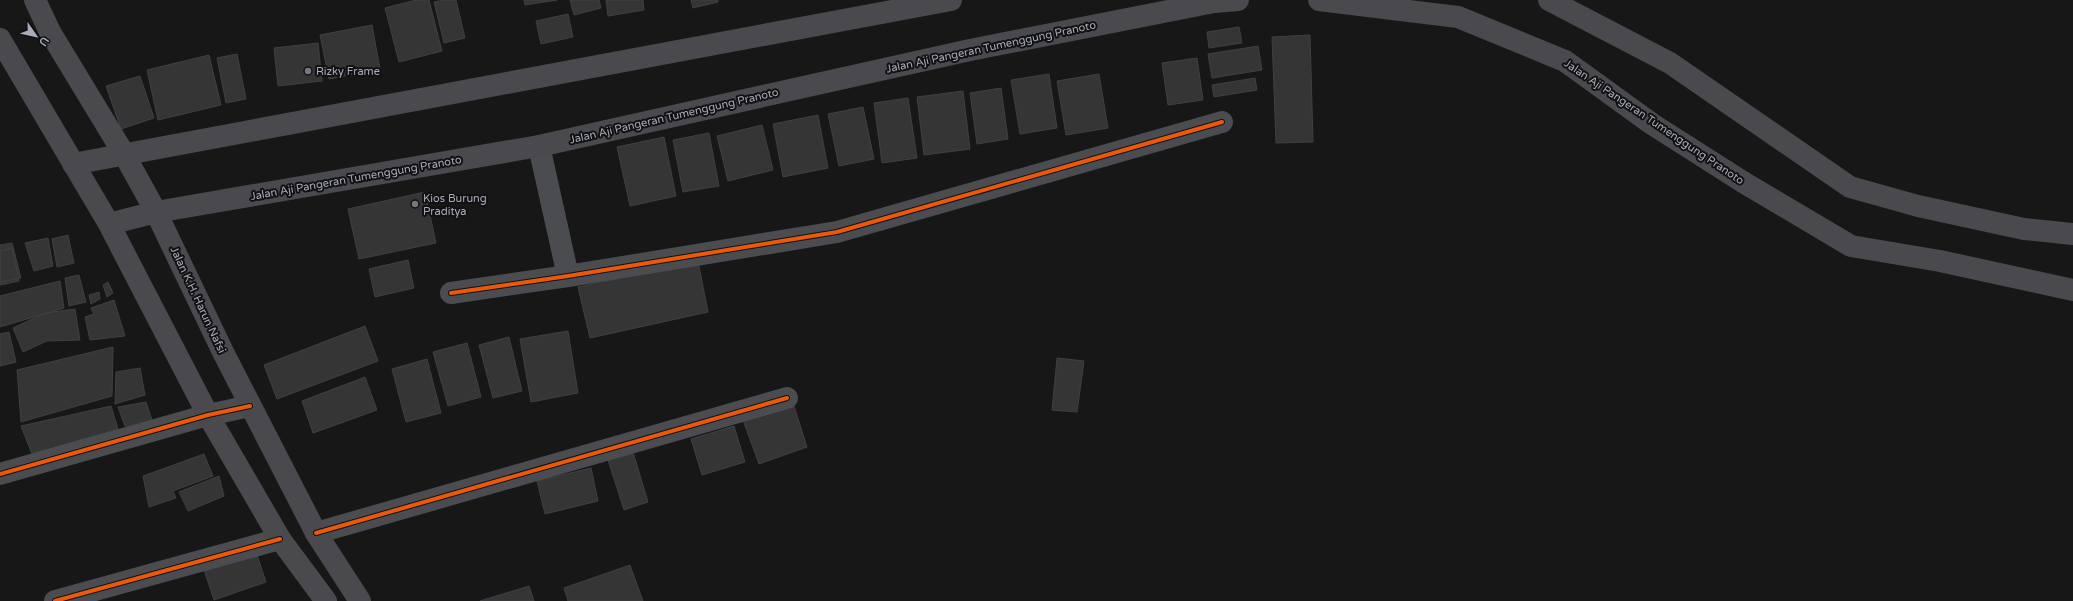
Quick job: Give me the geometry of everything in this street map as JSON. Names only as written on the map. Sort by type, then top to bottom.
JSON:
[{"type":"main road","name":"Jalan K.H. Harun Nafsi","points":[[35,0],[50,32],[124,154],[156,212],[222,352],[316,533],[360,601]]},
{"type":"main road","points":[[73,164],[951,0]]},
{"type":"main road","name":"Jalan Aji Pangeran Tumenggung Pranoto","points":[[109,224],[156,212],[539,146],[970,50],[1214,2],[1238,0]]},
{"type":"main road","name":"Jalan Aji Pangeran Tumenggung Pranoto","points":[[1319,0],[1458,17],[1565,61],[1672,136],[1743,182],[1851,246],[1940,261],[2073,290]]},
{"type":"main road","points":[[1549,0],[1670,63],[1850,187],[1918,206],[2024,229],[2073,234]]},
{"type":"main road","points":[[0,39],[109,224],[208,416],[280,539],[326,601]]},
{"type":"street","points":[[451,293],[568,276],[837,232],[1222,122]]},
{"type":"street","points":[[539,146],[568,276]]},
{"type":"street","points":[[316,533],[787,398]]},
{"type":"street","points":[[0,474],[208,416],[250,406]]},
{"type":"street","points":[[55,601],[280,539]]},
{"type":"building","points":[[416,0],[429,0],[442,51],[399,62],[385,8]]},
{"type":"building","points":[[456,0],[465,38],[444,43],[434,2]]},
{"type":"building","points":[[524,0],[557,0],[525,5]]},
{"type":"building","points":[[570,0],[599,0],[601,8],[574,15]]},
{"type":"building","points":[[606,0],[643,0],[644,10],[608,16]]},
{"type":"building","points":[[691,0],[718,0],[718,2],[693,8]]},
{"type":"building","points":[[568,14],[573,37],[541,44],[536,21]]},
{"type":"building","points":[[372,25],[380,69],[329,79],[320,35]]},
{"type":"building","points":[[1239,27],[1242,43],[1209,48],[1207,32]]},
{"type":"building","points":[[1310,35],[1313,142],[1276,143],[1272,37]]},
{"type":"building","points":[[318,43],[322,81],[278,86],[274,48]]},
{"type":"building","points":[[1258,46],[1262,70],[1212,78],[1208,54]]},
{"type":"building","points":[[237,54],[246,99],[226,103],[217,58]]},
{"type":"building","points":[[209,55],[221,105],[158,120],[147,70]]},
{"type":"building","points":[[1197,58],[1203,100],[1168,105],[1162,63]]},
{"type":"building","points":[[1049,74],[1057,128],[1020,134],[1011,80]]},
{"type":"building","points":[[1099,74],[1108,128],[1066,135],[1057,81]]},
{"type":"building","points":[[140,76],[154,118],[121,129],[106,86]]},
{"type":"building","points":[[1255,78],[1257,90],[1214,97],[1212,85]]},
{"type":"building","points":[[1001,88],[1008,139],[977,144],[970,93]]},
{"type":"building","points":[[963,91],[970,149],[924,155],[917,97]]},
{"type":"building","points":[[908,98],[917,158],[882,163],[874,103]]},
{"type":"building","points":[[863,107],[874,159],[839,166],[828,114]]},
{"type":"building","points":[[818,115],[828,168],[783,177],[773,124]]},
{"type":"building","points":[[762,125],[773,170],[728,181],[717,136]]},
{"type":"building","points":[[709,133],[719,186],[683,192],[673,140]]},
{"type":"building","points":[[664,137],[676,196],[630,206],[617,147]]},
{"type":"building","points":[[425,192],[436,243],[359,259],[348,209]]},
{"type":"building","points":[[68,235],[74,263],[57,267],[52,239]]},
{"type":"building","points":[[48,238],[53,266],[34,271],[25,243]]},
{"type":"building","points":[[12,243],[21,278],[0,282],[0,245]]},
{"type":"building","points":[[12,248],[19,281],[0,285],[0,251]]},
{"type":"building","points":[[408,260],[414,288],[375,297],[369,269]]},
{"type":"building","points":[[698,261],[708,312],[590,338],[578,287]]},
{"type":"building","points":[[79,275],[86,302],[69,306],[65,278]]},
{"type":"building","points":[[60,281],[64,308],[0,327],[0,296]]},
{"type":"building","points":[[108,282],[113,293],[107,297],[103,285]]},
{"type":"building","points":[[99,292],[100,299],[91,304],[89,295]]},
{"type":"building","points":[[114,300],[125,336],[90,340],[85,317],[94,314],[91,308]]},
{"type":"building","points":[[75,309],[80,340],[47,341],[23,352],[13,328],[45,313]]},
{"type":"building","points":[[365,326],[378,361],[277,399],[264,365]]},
{"type":"building","points":[[568,331],[578,393],[531,402],[520,339]]},
{"type":"building","points":[[9,332],[16,362],[0,366],[0,334]]},
{"type":"building","points":[[509,337],[522,391],[493,398],[479,345]]},
{"type":"building","points":[[467,343],[481,397],[448,406],[433,352]]},
{"type":"building","points":[[113,347],[112,396],[21,422],[17,370]]},
{"type":"building","points":[[1057,358],[1084,361],[1077,412],[1052,410]]},
{"type":"building","points":[[427,359],[441,413],[406,422],[392,369]]},
{"type":"building","points":[[140,368],[145,395],[115,404],[116,372]]},
{"type":"building","points":[[365,377],[377,410],[313,433],[302,401]]},
{"type":"building","points":[[146,402],[154,426],[128,434],[118,407]]},
{"type":"building","points":[[793,403],[807,447],[759,464],[743,420]]},
{"type":"building","points":[[111,406],[118,429],[32,454],[21,426]]},
{"type":"building","points":[[734,426],[745,462],[702,475],[691,439]]},
{"type":"building","points":[[633,452],[648,502],[624,510],[608,460]]},
{"type":"building","points":[[204,454],[213,476],[173,491],[176,498],[149,507],[143,476]]},
{"type":"building","points":[[591,468],[598,501],[545,514],[537,481]]},
{"type":"building","points":[[219,476],[224,496],[188,511],[179,492]]},
{"type":"building","points":[[256,552],[266,582],[214,600],[204,570]]},
{"type":"building","points":[[630,565],[643,601],[568,601],[564,588]]},
{"type":"building","points":[[529,586],[534,601],[480,601]]},
{"type":"cycle path","points":[[451,293],[568,276],[837,232],[1222,122]]},
{"type":"cycle path","points":[[316,533],[787,398]]},
{"type":"cycle path","points":[[0,474],[208,415],[250,406]]},
{"type":"cycle path","points":[[55,601],[280,539]]},
{"type":"place","name":"Rizky Frame","points":[[308,71]]},
{"type":"place","name":"Kios Burung Praditya","points":[[415,204]]}]
